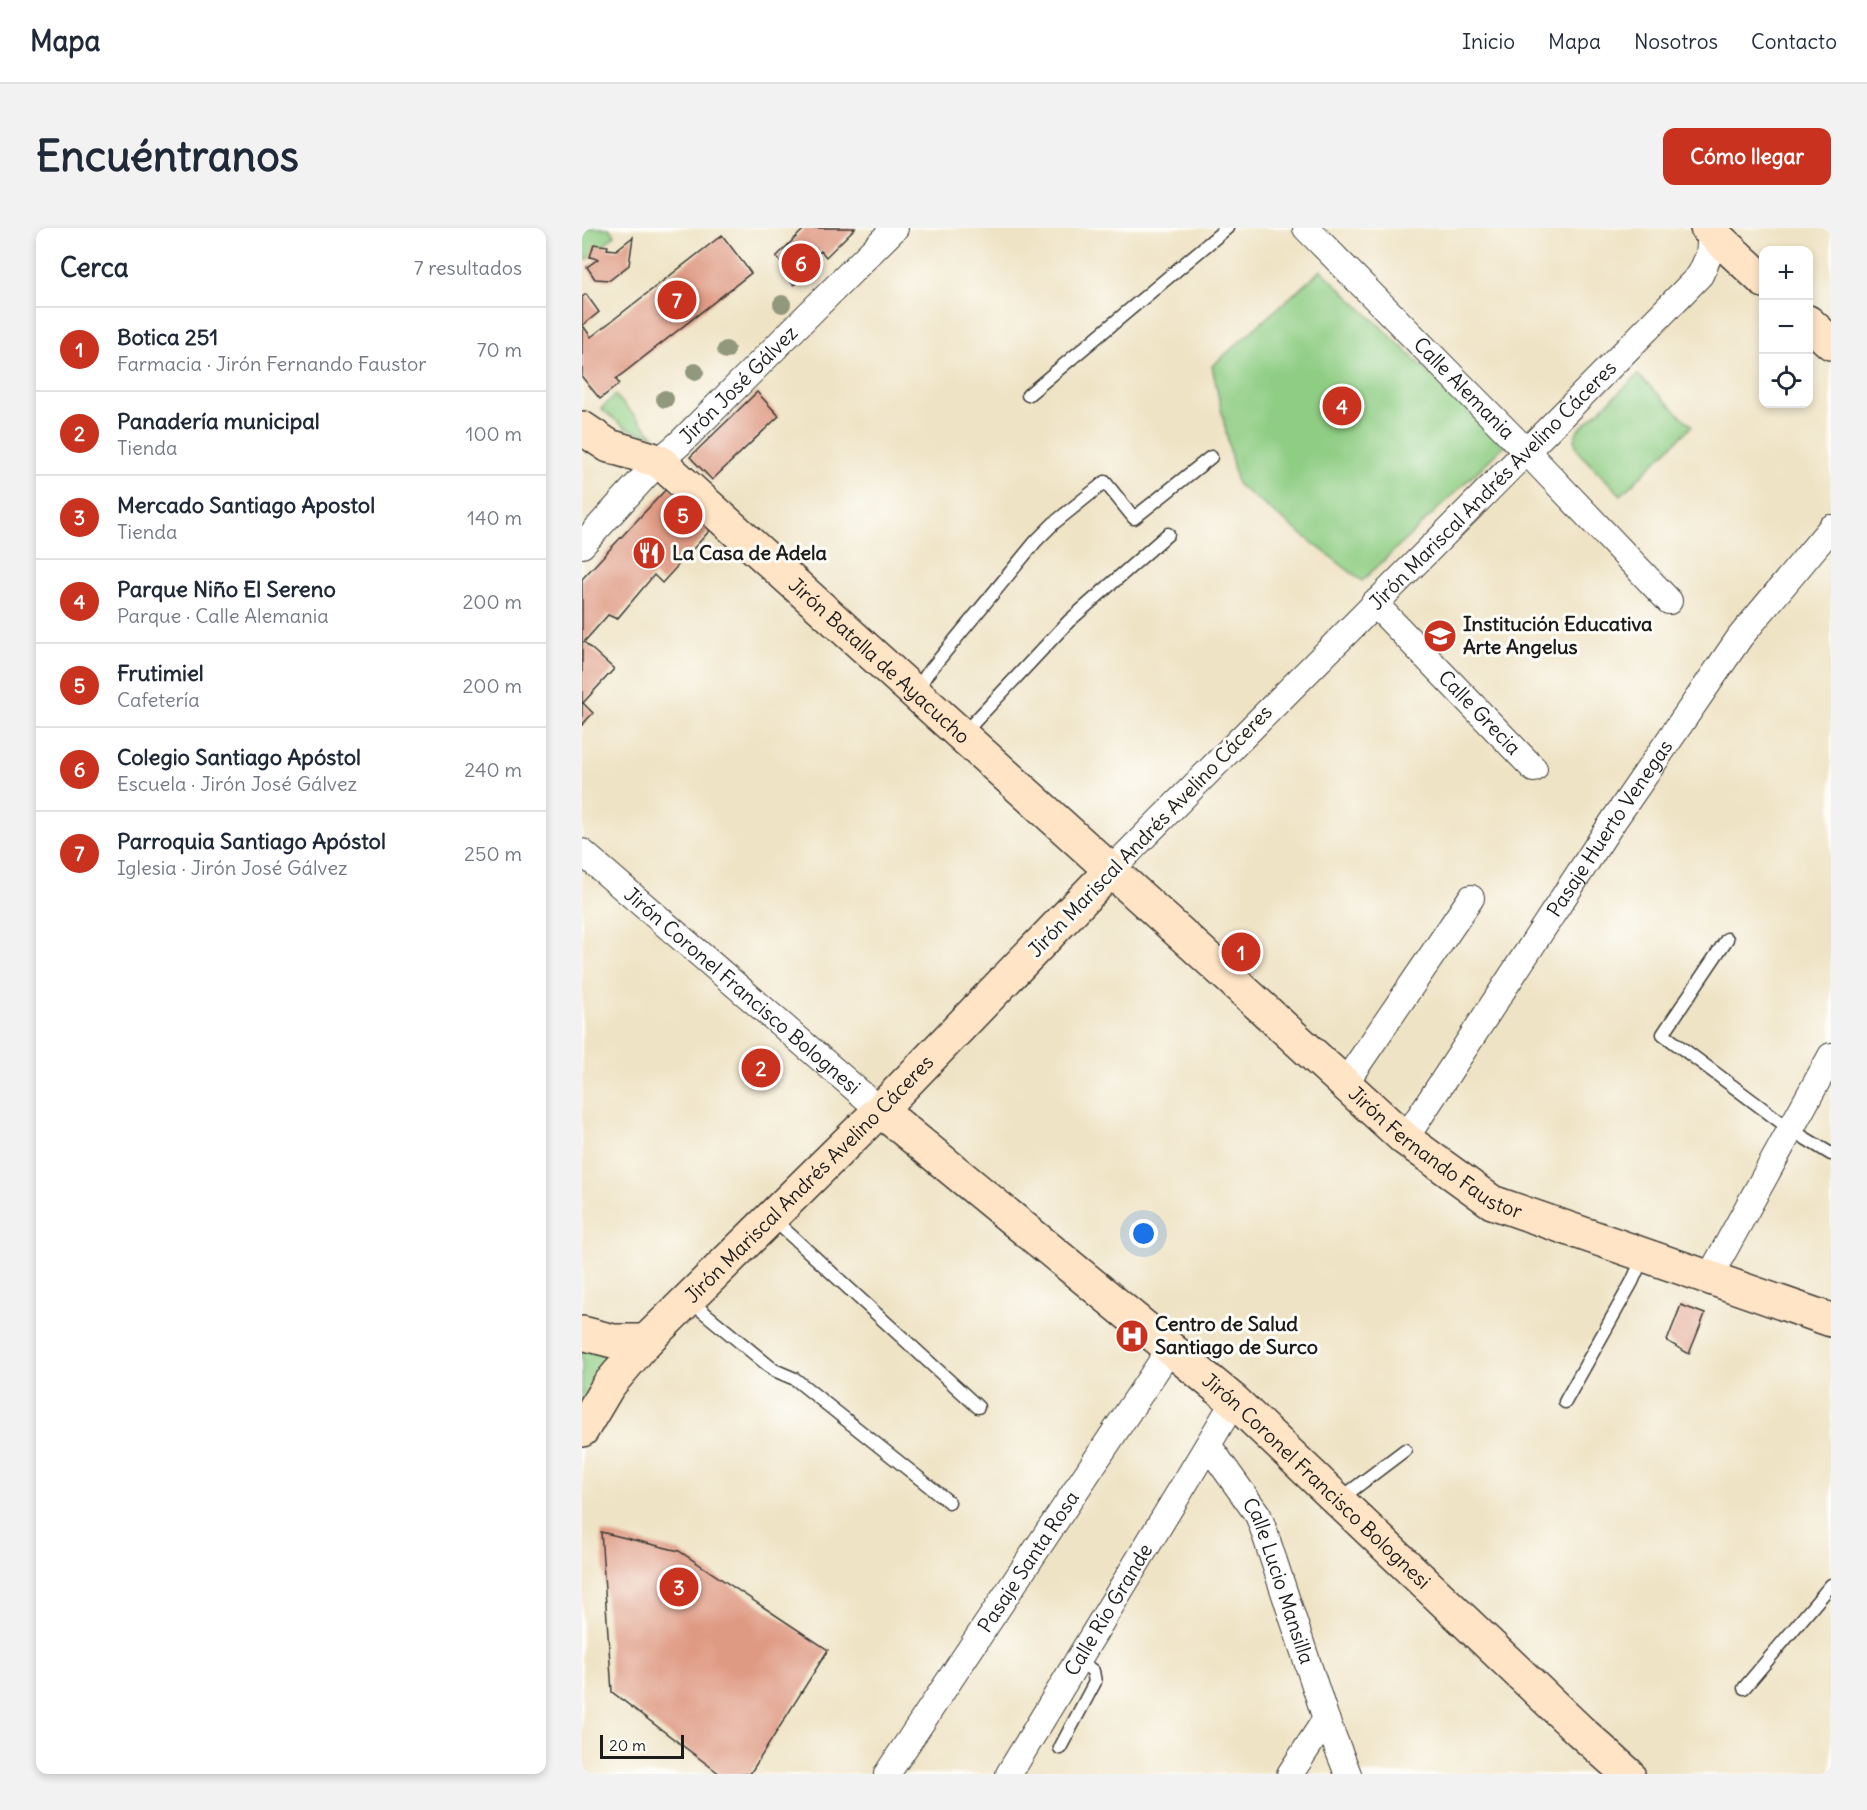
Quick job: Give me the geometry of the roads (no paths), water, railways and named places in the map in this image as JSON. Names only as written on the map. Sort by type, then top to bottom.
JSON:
[{"type":"street","name":"Jirón José Gálvez","points":[[582,545],[659,461],[688,435],[895,228]]},
{"type":"street","name":"Calle Alemania","points":[[1306,228],[1527,452],[1669,601]]},
{"type":"street","name":"Jirón Mariscal Andrés Avelino Cáceres","points":[[582,1430],[608,1386],[646,1341],[880,1110],[1111,870],[1700,275],[1709,255],[1709,230]]},
{"type":"street","points":[[1709,230],[1759,276]]},
{"type":"street","points":[[1813,326],[1831,343]]},
{"type":"street","name":"Jirón Batalla de Ayacucho","points":[[582,428],[609,446],[659,461],[1111,870]]},
{"type":"street","name":"Pasaje Huerto Venegas","points":[[1405,1139],[1614,820],[1733,647],[1831,528]]},
{"type":"street","name":"Calle Grecia","points":[[1374,603],[1534,769]]},
{"type":"street","name":"Jirón Coronel Francisco Bolognesi","points":[[582,852],[880,1110],[1234,1401],[1628,1774]]},
{"type":"street","name":"Jirón Fernando Faustor","points":[[1111,870],[1405,1139],[1492,1202],[1831,1320]]},
{"type":"street","points":[[1345,1083],[1471,898]]},
{"type":"street","points":[[1710,1276],[1831,1056]]},
{"type":"street","points":[[582,1333],[613,1341],[646,1341]]},
{"type":"street","name":"Pasaje Santa Rosa","points":[[887,1774],[1170,1349]]},
{"type":"street","points":[[1208,1445],[1234,1401]]},
{"type":"street","name":"Calle Río Grande","points":[[1009,1774],[1208,1445]]},
{"type":"street","name":"Calle Lucio Mansilla","points":[[1208,1445],[1258,1515],[1326,1719],[1348,1774]]},
{"type":"street","points":[[1290,1774],[1326,1719]]},
{"type":"lane","points":[[1028,395],[1227,228]]},
{"type":"lane","points":[[915,693],[927,674],[1036,541],[1083,499],[1105,482],[1134,518],[1211,457]]},
{"type":"lane","points":[[961,735],[1069,621],[1168,534]]},
{"type":"lane","points":[[1727,939],[1663,1034],[1791,1129],[1831,1154]]},
{"type":"lane","points":[[771,1217],[978,1407]]},
{"type":"lane","points":[[1565,1402],[1632,1282],[1644,1254]]},
{"type":"lane","points":[[688,1299],[774,1370],[795,1379],[949,1502]]},
{"type":"lane","points":[[1339,1501],[1405,1450]]},
{"type":"lane","points":[[1744,1688],[1831,1585]]},
{"type":"lane","points":[[1060,1748],[1095,1682],[1094,1671],[1078,1660]]},
{"type":"place","name":"Colegio Santiago Apóstol","points":[[801,263]]},
{"type":"place","name":"Parroquia Santiago Apóstol","points":[[677,300]]},
{"type":"place","name":"Parque Niño El Sereno","points":[[1342,406]]},
{"type":"place","name":"Frutimiel","points":[[683,515]]},
{"type":"place","name":"La Casa de Adela","points":[[649,553]]},
{"type":"place","name":"Institución Educativa Arte Angelus","points":[[1440,636]]},
{"type":"place","name":"Botica 251","points":[[1241,952]]},
{"type":"place","name":"Panadería municipal","points":[[761,1068]]},
{"type":"place","name":"Centro de Salud Santiago de Surco","points":[[1132,1336]]},
{"type":"place","name":"Mercado Santiago Apostol","points":[[679,1587]]}]
